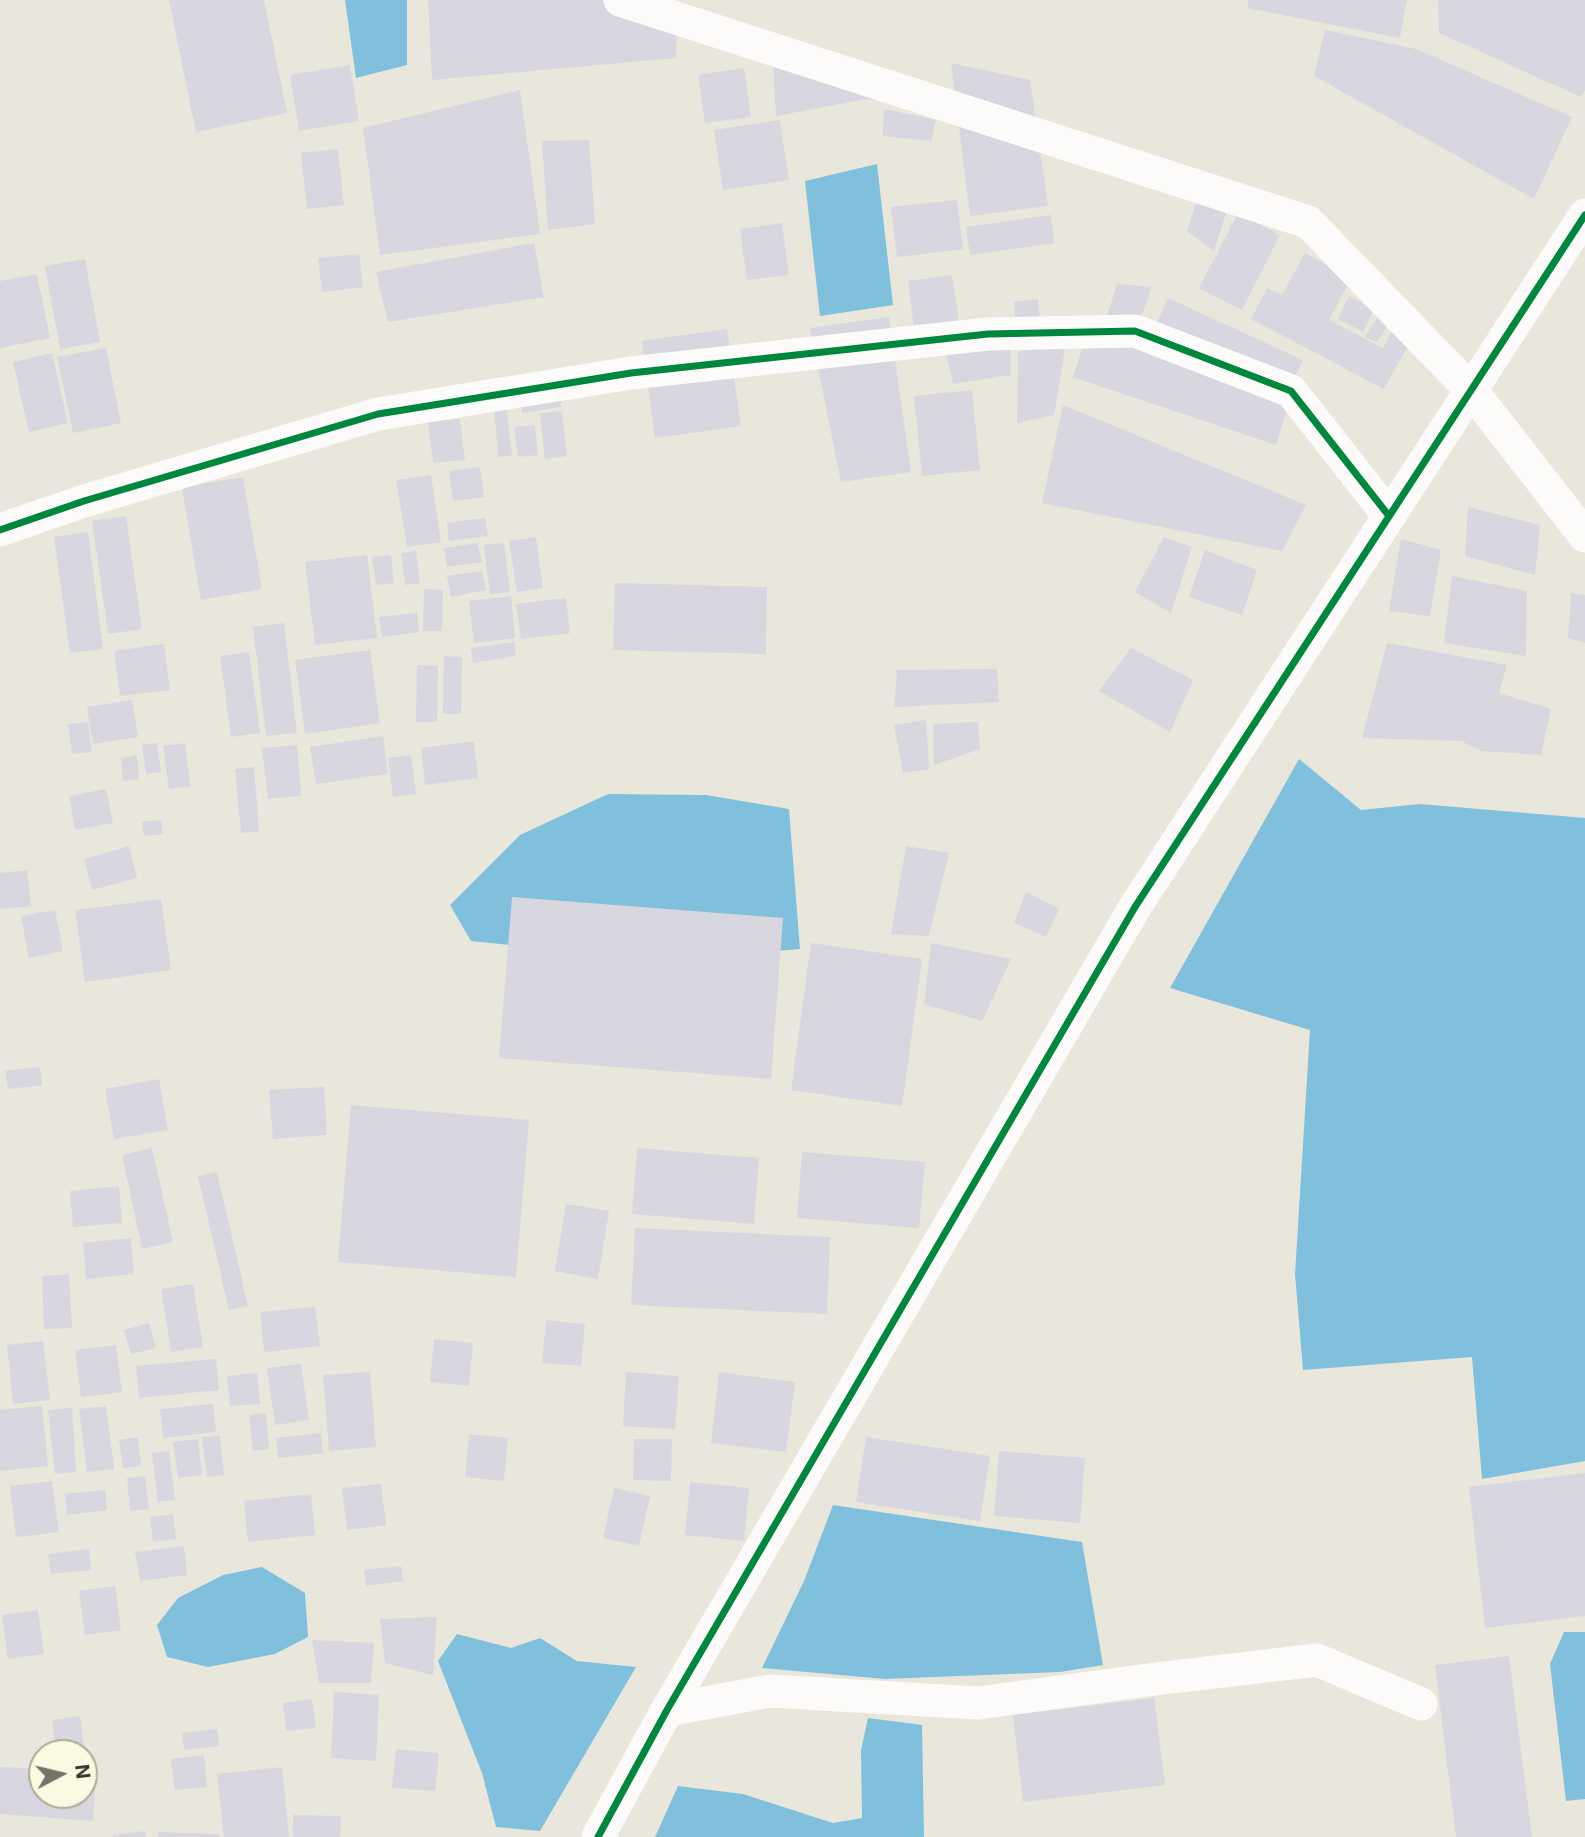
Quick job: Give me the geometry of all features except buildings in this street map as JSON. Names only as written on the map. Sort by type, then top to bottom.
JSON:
[{"type":"street","points":[[620,0],[1308,222],[1471,390],[1585,536]]},
{"type":"street","points":[[598,1837],[667,1710],[1135,907],[1585,215]]},
{"type":"street","points":[[0,530],[84,500],[378,414],[631,373],[988,334],[1135,331],[1291,391],[1389,516]]},
{"type":"street","points":[[667,1710],[770,1691],[978,1703],[1317,1660],[1421,1704]]},
{"type":"water","points":[[345,0],[407,0],[407,65],[356,78]]},
{"type":"water","points":[[877,164],[893,305],[820,316],[805,181]]},
{"type":"water","points":[[1299,759],[1361,810],[1420,804],[1585,818],[1585,1461],[1482,1479],[1472,1357],[1303,1370],[1295,1274],[1310,1030],[1170,988]]},
{"type":"water","points":[[608,794],[706,795],[789,809],[800,949],[733,955],[559,950],[471,941],[450,905],[520,835]]},
{"type":"water","points":[[833,1505],[1082,1542],[1103,1665],[1060,1672],[885,1679],[762,1668],[804,1581]]},
{"type":"water","points":[[262,1567],[305,1593],[308,1637],[275,1654],[208,1667],[167,1657],[157,1625],[178,1598],[223,1575]]},
{"type":"water","points":[[1564,1632],[1585,1632],[1585,1799],[1566,1801],[1550,1664]]},
{"type":"water","points":[[457,1634],[511,1648],[540,1638],[577,1661],[636,1667],[540,1831],[496,1827],[482,1773],[438,1661]]},
{"type":"water","points":[[868,1718],[922,1725],[924,1837],[655,1837],[678,1786],[743,1794],[833,1823],[862,1818],[861,1750]]},
{"type":"cycle path","points":[[598,1837],[667,1710],[1135,907],[1585,215]]},
{"type":"cycle path","points":[[0,530],[84,501],[378,414],[631,373],[988,334],[1135,331],[1291,391],[1389,516]]}]
